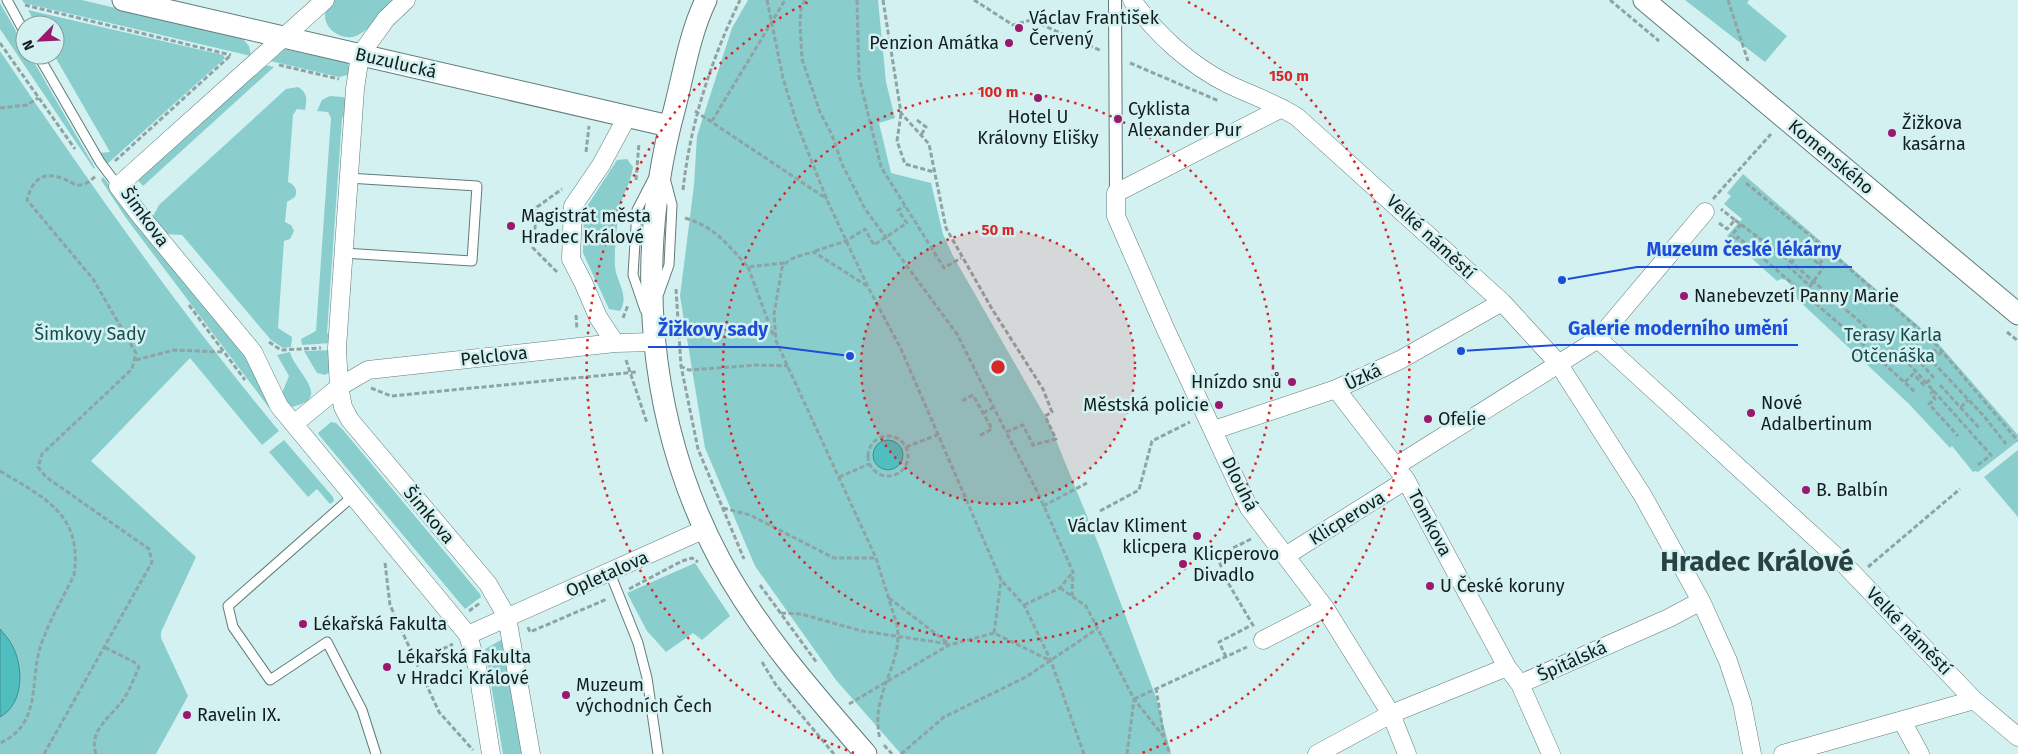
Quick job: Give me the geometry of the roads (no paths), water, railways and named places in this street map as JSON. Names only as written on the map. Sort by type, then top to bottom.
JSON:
[{"type":"street","name":"Buzulucká","points":[[123,0],[669,126]]},
{"type":"street","name":"Šimkova","points":[[324,0],[124,180],[139,214],[253,352],[279,406],[353,496],[461,639],[477,666],[491,754]]},
{"type":"street","name":"Šimkova","points":[[406,0],[386,19],[360,55],[355,89],[343,253],[337,348],[339,387],[343,407],[358,431],[488,584],[507,617],[531,754]]},
{"type":"street","points":[[706,0],[685,64],[661,163],[653,234],[653,330],[658,380],[690,494],[705,529],[740,593],[777,647],[814,694],[873,747]]},
{"type":"street","points":[[1115,0],[1116,193],[1282,108]]},
{"type":"street","name":"Velké náměstí","points":[[1132,0],[1164,37],[1201,68],[1226,83],[1282,108],[1297,117],[1502,302],[1558,363],[1643,496],[1701,601],[1715,630],[1742,703],[1752,754]]},
{"type":"street","name":"Komenského","points":[[1644,0],[2018,314]]},
{"type":"street","points":[[620,350],[598,317],[584,282],[570,259],[573,206],[601,165],[627,117]]},
{"type":"street","name":"Dlouhá","points":[[1116,193],[1116,216],[1165,328],[1249,508],[1325,608],[1391,714],[1407,754]]},
{"type":"street","points":[[1558,363],[1598,339],[1704,212]]},
{"type":"street","name":"Úzká","points":[[1214,430],[1336,389],[1400,360],[1502,302]]},
{"type":"street","name":"Pelclova","points":[[339,387],[368,370],[620,350],[653,330]]},
{"type":"street","name":"Velké náměstí","points":[[1598,339],[1856,577],[1974,700],[2018,736]]},
{"type":"street","name":"Klicperova","points":[[1287,556],[1558,363]]},
{"type":"street","points":[[294,424],[339,387]]},
{"type":"street","name":"Tomkova","points":[[1336,389],[1401,473],[1507,668]]},
{"type":"street","name":"Opletalova","points":[[507,617],[610,573],[705,529]]},
{"type":"street","name":"Špitálská","points":[[1507,668],[1520,684],[1669,618],[1701,601]]},
{"type":"street","points":[[1259,635],[1325,608]]},
{"type":"street","points":[[461,639],[507,617]]},
{"type":"street","points":[[1317,754],[1391,714],[1507,668]]},
{"type":"street","points":[[1520,684],[1551,754]]},
{"type":"street","points":[[1783,754],[1974,700]]},
{"type":"street","points":[[1902,721],[1920,754]]},
{"type":"lane","points":[[7,1],[15,15]]},
{"type":"lane","points":[[44,65],[106,169],[124,180]]},
{"type":"lane","points":[[343,253],[472,261],[477,186],[348,178]]},
{"type":"lane","points":[[353,496],[228,606],[233,627],[270,680],[327,642],[362,710],[376,754]]},
{"type":"lane","points":[[610,573],[633,628],[647,678],[658,754]]},
{"type":"place","name":"Václav František Červený","points":[[1019,28]]},
{"type":"place","name":"Penzion Amátka","points":[[1009,43]]},
{"type":"place","name":"Hotel U Královny Elišky","points":[[1038,98]]},
{"type":"place","name":"Cyklista Alexander Pur","points":[[1118,119]]},
{"type":"place","name":"Žižkova kasárna","points":[[1892,133]]},
{"type":"place","name":"Magistrát města Hradec Králové","points":[[511,226]]},
{"type":"place","name":"Muzeum české lékárny","points":[[1562,280]]},
{"type":"place","name":"Nanebevzetí Panny Marie","points":[[1684,296]]},
{"type":"place","name":"Galerie moderního umění","points":[[1461,351]]},
{"type":"place","name":"Žižkovy sady","points":[[850,356]]},
{"type":"place","name":"Hnízdo snů","points":[[1292,382]]},
{"type":"place","name":"Městská policie","points":[[1219,405]]},
{"type":"place","name":"Nové Adalbertinum","points":[[1751,413]]},
{"type":"place","name":"Ofelie","points":[[1428,419]]},
{"type":"place","name":"B. Balbín","points":[[1806,490]]},
{"type":"place","name":"Václav Kliment klicpera","points":[[1197,536]]},
{"type":"place","name":"Klicperovo Divadlo","points":[[1183,564]]},
{"type":"place","name":"U České koruny","points":[[1430,586]]},
{"type":"place","name":"Lékařská Fakulta","points":[[303,624]]},
{"type":"place","name":"Lékařská Fakulta v Hradci Králové","points":[[387,667]]},
{"type":"place","name":"Muzeum východních Čech","points":[[566,695]]},
{"type":"place","name":"Ravelin IX.","points":[[187,715]]},
{"type":"district","name":"Hradec Králové","points":[[1757,561]]},
{"type":"park label","name":"Šimkovy Sady","points":[[90,334]]},
{"type":"park label","name":"Terasy Karla Otčenáška","points":[[1893,345]]}]
